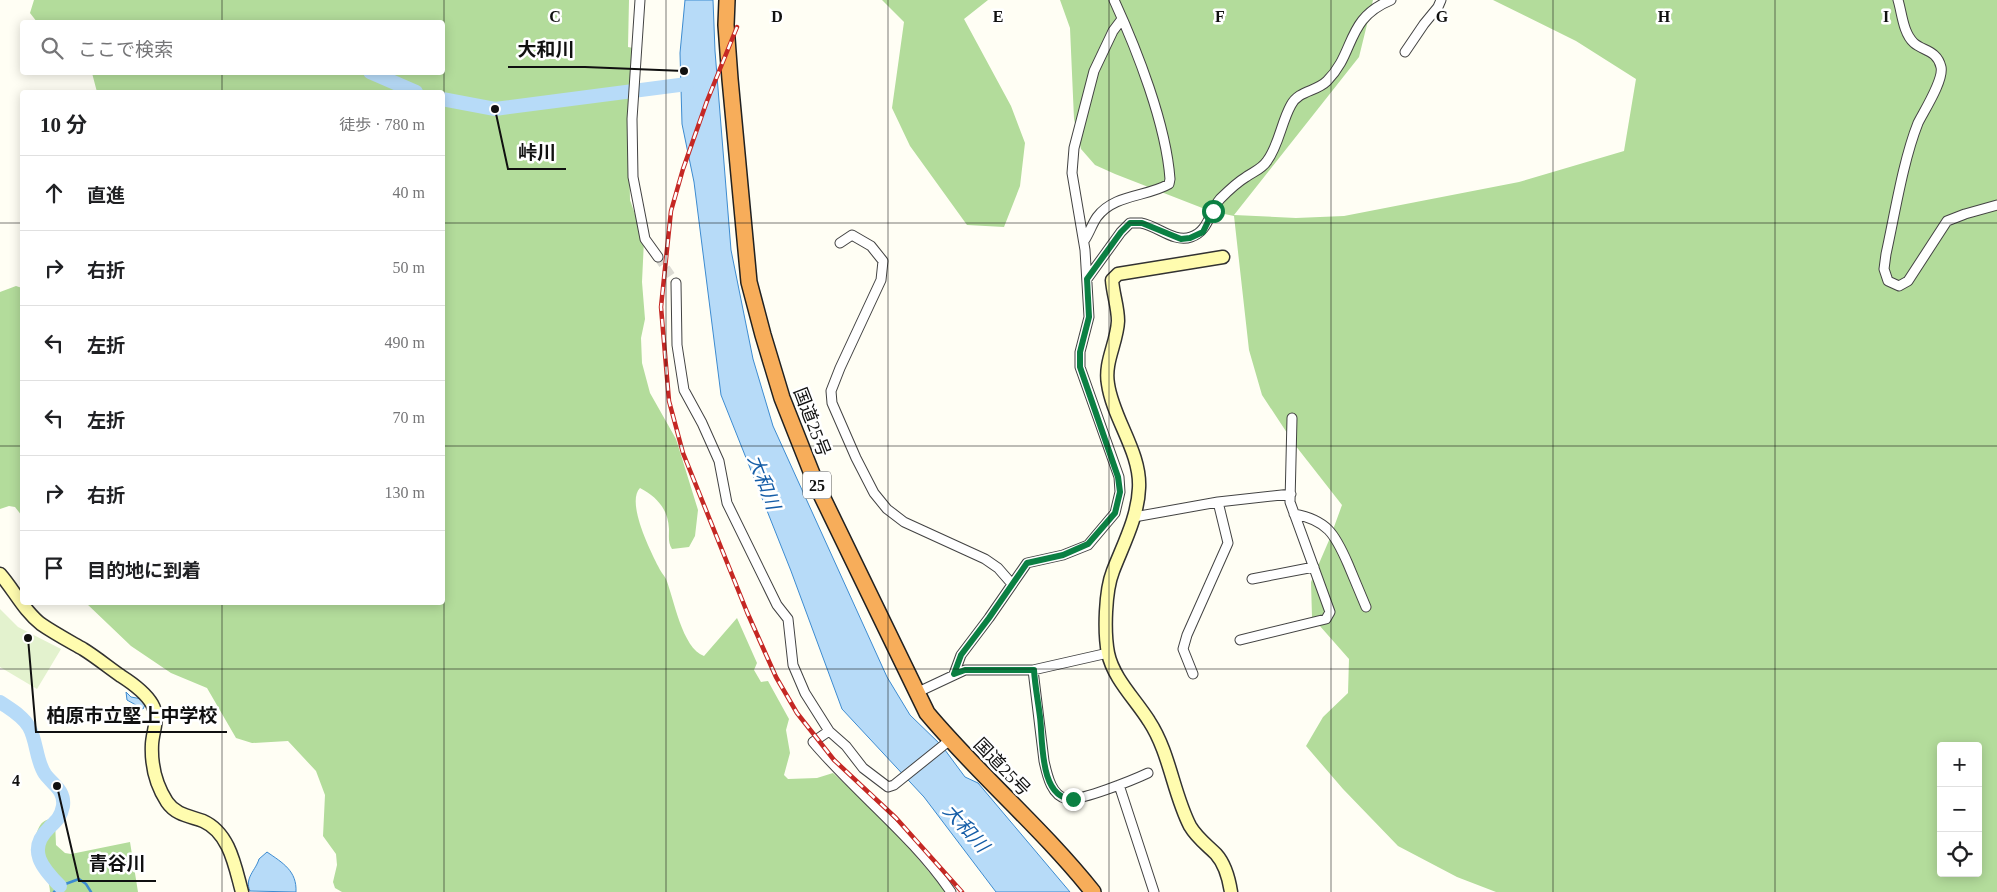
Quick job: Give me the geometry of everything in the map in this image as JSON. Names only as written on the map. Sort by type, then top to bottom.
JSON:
[{"type":"highway","name":"国道25号","points":[[727,0],[726,25],[730,79],[749,282],[782,398],[816,484],[916,693],[945,744],[1060,854],[1093,892]]},
{"type":"street","points":[[640,0],[632,118],[633,177],[645,239],[658,257]]},
{"type":"street","points":[[1084,241],[1096,218],[1112,204],[1169,184],[1169,166],[1163,136],[1146,81],[1114,0]]},
{"type":"street","points":[[1087,279],[1121,232],[1130,223],[1142,223],[1181,239],[1190,238],[1203,232],[1218,201],[1234,185],[1267,162],[1290,106],[1297,96],[1320,87],[1327,82],[1336,70],[1359,24],[1369,12],[1391,0]]},
{"type":"street","points":[[1405,52],[1441,0]]},
{"type":"street","points":[[1898,0],[1906,31],[1914,43],[1930,50],[1941,68],[1940,78],[1934,94],[1926,106],[1914,134],[1886,254],[1884,269],[1888,281],[1899,286],[1908,281],[1947,221],[1997,205]]},
{"type":"street","points":[[954,674],[961,655],[1027,563],[1063,555],[1088,544],[1115,513],[1120,492],[1118,477],[1080,367],[1080,352],[1089,317],[1084,241],[1072,173],[1074,148],[1094,71],[1113,31],[1122,19]]},
{"type":"street","points":[[840,243],[852,235],[872,246],[883,261],[881,280],[831,390],[832,403],[856,458],[874,493],[887,509],[904,522],[985,559],[998,568],[1012,584]]},
{"type":"street","points":[[1223,258],[1118,274],[1112,280],[1118,321],[1107,365],[1107,381],[1111,404],[1138,470],[1139,487],[1134,517],[1112,573],[1107,605],[1108,653],[1125,688],[1150,721],[1160,740],[1191,827],[1217,855],[1230,881],[1231,892]]},
{"type":"street","points":[[676,283],[677,345],[684,390],[702,423],[719,461],[728,503],[777,605],[788,619],[793,665],[805,693],[829,731],[846,746],[863,768],[888,787],[945,744]]},
{"type":"street","points":[[1240,640],[1326,619],[1330,612],[1290,502],[1292,418]]},
{"type":"street","points":[[1134,517],[1218,502],[1291,494]]},
{"type":"street","points":[[1193,674],[1188,666],[1183,649],[1187,634],[1228,543],[1218,502]]},
{"type":"street","points":[[1294,514],[1310,517],[1334,534],[1366,607]]},
{"type":"street","points":[[1252,578],[1314,567]]},
{"type":"street","points":[[1,577],[20,602]]},
{"type":"street","points":[[22,605],[30,615],[41,624],[100,661],[128,681],[150,701],[156,711],[157,721],[152,743],[152,760],[163,796],[180,814],[205,822],[214,829],[230,849],[242,892]]},
{"type":"street","points":[[916,693],[965,670],[1034,670],[1108,653]]},
{"type":"street","points":[[1034,670],[1044,761],[1047,775],[1055,791],[1065,799],[1073,799],[1148,774]]},
{"type":"street","points":[[829,731],[813,742],[828,760],[889,818],[952,892]]},
{"type":"street","points":[[1119,785],[1154,892]]},
{"type":"green space","points":[[34,0],[629,0],[628,47],[633,48],[629,150],[630,200],[644,240],[642,282],[645,319],[641,338],[642,363],[650,393],[676,439],[698,510],[695,536],[689,547],[672,549],[669,542],[668,522],[664,510],[652,495],[640,488],[636,495],[637,515],[645,538],[654,559],[666,579],[684,633],[696,651],[704,656],[737,618],[757,663],[754,670],[761,682],[768,681],[789,719],[786,730],[790,753],[784,775],[788,779],[817,778],[833,773],[889,824],[946,892],[342,892],[335,888],[333,882],[337,865],[336,854],[323,836],[325,795],[316,771],[288,741],[252,743],[236,738],[207,688],[171,673],[131,646],[88,605],[445,605],[445,90],[96,90],[93,75],[445,75],[445,20],[35,20],[30,13]]},
{"type":"green space","points":[[882,0],[988,0],[964,19],[1011,106],[1025,143],[1020,186],[1004,227],[967,225],[910,146],[892,108],[904,22]]},
{"type":"green space","points":[[1060,0],[1373,0],[1359,57],[1234,215],[1296,218],[1344,216],[1519,182],[1624,151],[1636,79],[1576,41],[1493,0],[1997,0],[1997,892],[1496,892],[1457,877],[1398,846],[1343,789],[1306,746],[1323,717],[1348,693],[1349,659],[1312,617],[1311,582],[1342,505],[1295,445],[1262,395],[1249,350],[1234,216],[1210,211],[1095,165],[1081,149],[1074,119],[1070,28]]},
{"type":"green space","points":[[16,286],[20,287],[20,513],[15,507],[9,506],[0,509],[0,292]]},
{"type":"green space","points":[[0,609],[18,627],[61,649],[37,689],[0,667]]},
{"type":"green space","points":[[50,819],[55,821],[56,845],[65,853],[71,854],[130,842],[138,892],[50,892],[49,884],[36,857],[34,841],[39,827],[43,822]]},
{"type":"water","points":[[685,0],[713,0],[715,51],[731,250],[753,359],[773,426],[887,677],[910,715],[942,746],[965,777],[978,783],[1070,892],[996,892],[924,797],[842,709],[791,571],[721,395],[694,182],[682,124],[680,53]]},
{"type":"water","points":[[126,692],[131,697],[142,699],[145,705],[143,709],[127,700]]},
{"type":"water","points":[[267,852],[288,868],[294,878],[296,892],[250,891],[249,878],[259,859]]},
{"type":"waterway","points":[[377,75],[411,90]]},
{"type":"waterway","points":[[445,100],[495,109],[687,84]]},
{"type":"waterway","points":[[0,702],[26,723],[34,738],[42,769],[58,788],[62,796],[63,806],[61,813],[42,836],[38,852],[43,866],[60,886]]},
{"type":"waterway","points":[[54,892],[60,886],[79,879],[86,884],[91,892]]},
{"type":"tunnel","points":[[658,257],[676,283]]},
{"type":"railway","points":[[737,27],[707,101],[683,169],[671,211],[661,307],[669,401],[683,453],[747,612],[776,677],[797,713],[834,760],[896,818],[962,892]]},
{"type":"place","name":"大和川","points":[[684,71]]},
{"type":"place","name":"峠川","points":[[495,109]]},
{"type":"place","name":"柏原市立堅上中学校","points":[[28,638]]},
{"type":"place","name":"青谷川","points":[[57,786]]},
{"type":"route","points":[[1073,799],[1065,799],[1055,791],[1047,775],[1034,670],[965,670],[954,674],[958,659],[1027,563],[1063,555],[1088,544],[1115,513],[1120,492],[1118,477],[1080,367],[1080,352],[1089,317],[1087,279],[1121,232],[1130,223],[1142,223],[1181,239],[1190,238],[1203,232],[1213,211]]}]
